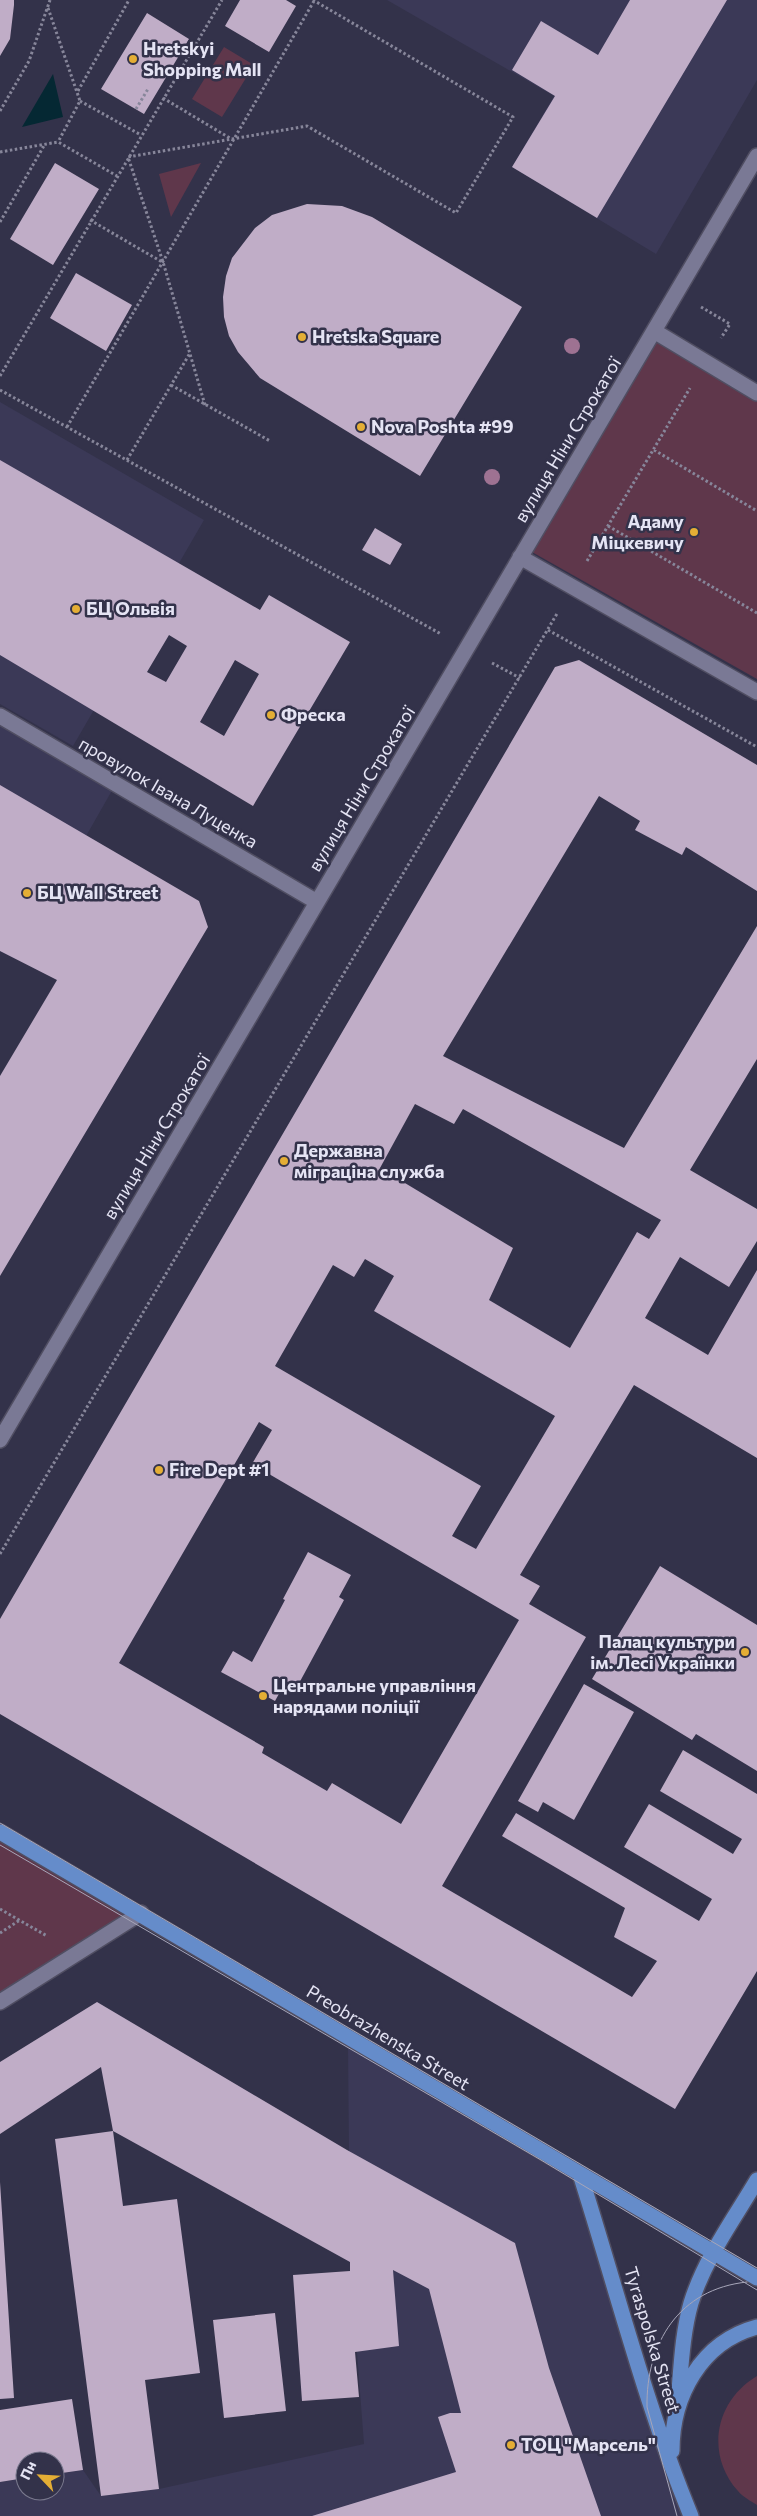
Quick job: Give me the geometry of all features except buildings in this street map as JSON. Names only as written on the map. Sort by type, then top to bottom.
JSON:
[{"type":"main road","name":"Preobrazhenska Street","points":[[0,1832],[141,1913],[757,2278]]},
{"type":"main road","name":"Tyraspolska Street","points":[[580,2174],[679,2487],[691,2516]]},
{"type":"main road","points":[[695,2516],[679,2487],[672,2460],[672,2430],[678,2402],[681,2364],[691,2304],[714,2251],[757,2180]]},
{"type":"main road","points":[[678,2402],[692,2373],[715,2348],[743,2331],[757,2327]]},
{"type":"street","name":"вулиця Ніни Строкатої","points":[[0,1440],[757,156]]},
{"type":"street","points":[[654,331],[757,393]]},
{"type":"street","points":[[520,556],[757,692]]},
{"type":"street","name":"провулок Івана Луценка","points":[[0,716],[317,902]]},
{"type":"street","points":[[0,2002],[141,1913]]},
{"type":"path","points":[[0,111],[29,61],[50,0]]},
{"type":"path","points":[[77,91],[129,0]]},
{"type":"path","points":[[0,376],[90,220],[222,0]]},
{"type":"path","points":[[67,427],[163,262],[233,140],[314,0],[513,117],[456,213],[307,126],[233,140],[128,157]]},
{"type":"path","points":[[48,8],[80,101],[141,135]]},
{"type":"path","points":[[136,109],[148,88]]},
{"type":"path","points":[[163,98],[233,140]]},
{"type":"path","points":[[58,142],[80,101]]},
{"type":"path","points":[[0,152],[58,142],[117,176]]},
{"type":"path","points":[[0,222],[45,144]]},
{"type":"path","points":[[128,157],[163,262],[205,405]]},
{"type":"path","points":[[90,220],[163,262]]},
{"type":"path","points":[[126,460],[190,352]]},
{"type":"path","points":[[171,385],[270,441]]},
{"type":"path","points":[[0,1554],[692,385]]},
{"type":"path","points":[[0,390],[520,678]]},
{"type":"path","points":[[654,450],[757,511]]},
{"type":"path","points":[[608,526],[757,613]]},
{"type":"path","points":[[548,630],[757,746]]},
{"type":"path","points":[[0,1909],[77,1954]]},
{"type":"path","points":[[0,1933],[20,1920]]},
{"type":"shaded area","points":[[387,0],[757,0],[757,80],[656,254],[512,167],[554,96]]},
{"type":"shaded area","points":[[224,47],[254,65],[222,117],[192,99]]},
{"type":"shaded area","points":[[201,163],[171,217],[159,174]]},
{"type":"shaded area","points":[[656,338],[757,397],[757,679],[532,552]]},
{"type":"shaded area","name":"БЦ Ольвія","points":[[0,402],[204,520],[73,746],[0,704]]},
{"type":"shaded area","points":[[0,722],[114,787],[16,959],[0,951]]},
{"type":"shaded area","points":[[0,1832],[141,1913],[0,2002]]},
{"type":"shaded area","points":[[348,2046],[572,2178],[678,2489],[689,2516],[0,2516],[0,2482],[15,2480],[15,2501],[65,2501],[65,2473],[83,2470],[101,2496],[159,2489],[364,2444],[350,2262]]},
{"type":"shaded area","points":[[757,2376],[757,2505],[740,2493],[728,2476],[721,2461],[718,2445],[719,2429],[732,2399]]},
{"type":"water","points":[[53,74],[63,117],[22,127]]},
{"type":"tram line","points":[[0,1823],[757,2268]]},
{"type":"tram line","points":[[0,1845],[541,2160],[757,2290]]},
{"type":"tram line","points":[[677,2516],[647,2407],[648,2384],[653,2361],[660,2341],[671,2323],[685,2308],[703,2295],[723,2287],[747,2282]]},
{"type":"place","name":"Hretskyi Shopping Mall","points":[[133,59]]},
{"type":"place","name":"Hretska Square","points":[[302,337]]},
{"type":"place","name":"Nova Poshta #99","points":[[361,427]]},
{"type":"place","name":"Адаму Міцкевичу","points":[[694,532]]},
{"type":"place","name":"БЦ Ольвія","points":[[76,609]]},
{"type":"place","name":"Фреска","points":[[271,715]]},
{"type":"place","name":"БЦ Wall Street","points":[[27,893]]},
{"type":"place","name":"Державна міграціна служба","points":[[284,1161]]},
{"type":"place","name":"Fire Dept #1","points":[[159,1470]]},
{"type":"place","name":"Палац культури ім. Лесі Українки","points":[[745,1652]]},
{"type":"place","name":"Центральне управління нарядами поліції","points":[[263,1696]]},
{"type":"place","name":"ТОЦ \"Марсель\"","points":[[511,2445]]}]
